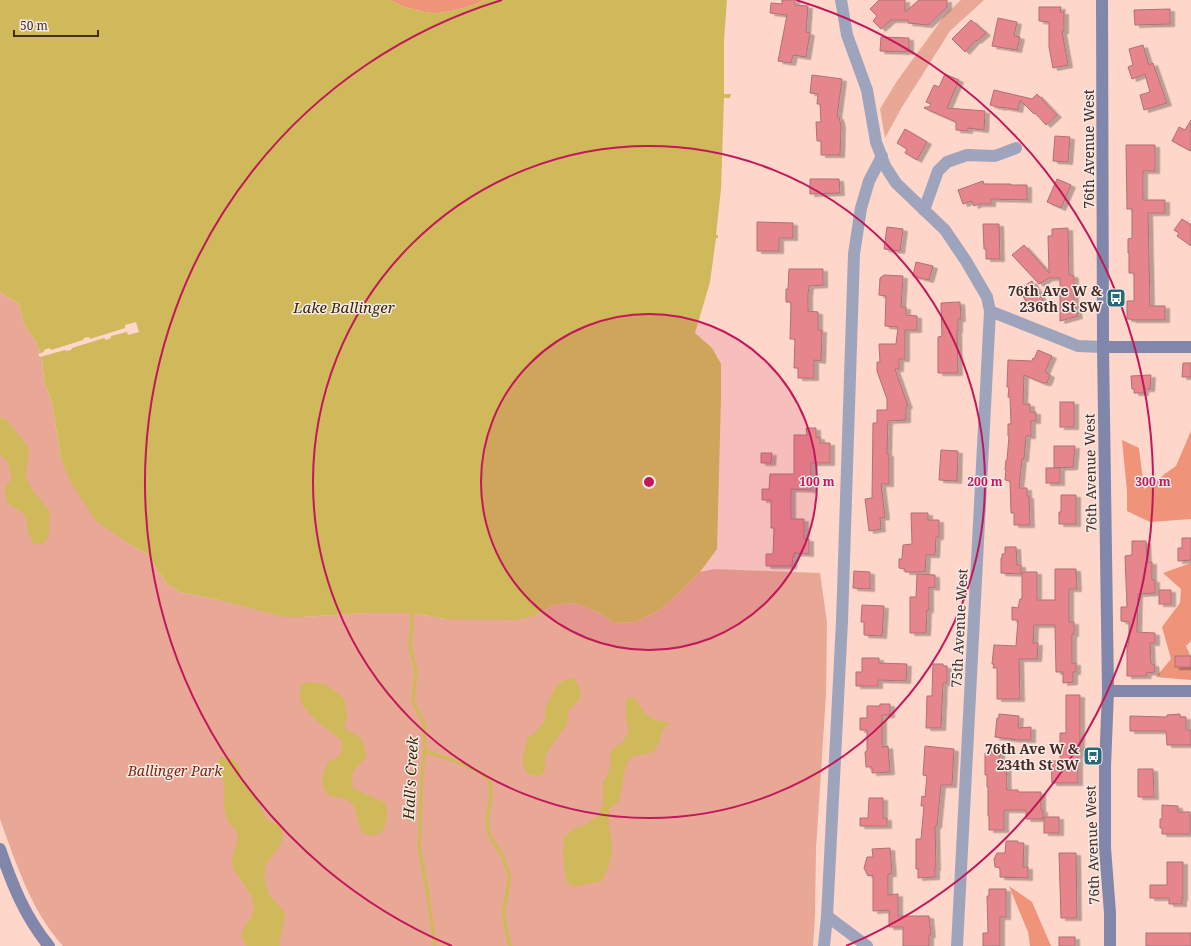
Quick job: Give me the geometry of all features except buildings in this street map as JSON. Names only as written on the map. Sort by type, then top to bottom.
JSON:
[{"type":"street","name":"75th Avenue West","points":[[841,0],[847,35],[867,90],[876,142],[885,166],[896,183],[945,230],[988,297],[990,311],[957,946]]},
{"type":"street","name":"76th Avenue West","points":[[1102,0],[1103,347],[1108,691],[1105,767],[1105,848],[1110,913],[1110,946]]},
{"type":"street","points":[[924,210],[938,171],[947,162],[967,155],[995,156],[1016,148]]},
{"type":"street","points":[[824,946],[827,916],[842,621],[854,254],[861,208],[869,181],[882,156]]},
{"type":"street","points":[[990,311],[1078,346],[1191,347]]},
{"type":"street","points":[[1108,691],[1191,691]]},
{"type":"street","points":[[0,849],[19,899],[30,921],[49,946]]},
{"type":"street","points":[[827,916],[867,946]]},
{"type":"green space","points":[[961,0],[984,0],[950,31],[902,107],[885,138],[880,109],[897,81],[945,15]]},
{"type":"green space","name":"Ballinger Park","points":[[0,292],[19,304],[24,324],[35,340],[42,357],[44,381],[52,403],[61,459],[116,534],[131,545],[146,553],[167,584],[180,592],[303,617],[366,613],[413,613],[445,619],[534,616],[554,605],[575,603],[597,612],[614,623],[636,622],[658,611],[700,572],[714,569],[820,573],[827,622],[826,695],[816,849],[813,946],[63,946],[42,918],[33,902],[0,819]]},
{"type":"shaded area","points":[[391,0],[484,0],[459,9],[432,13],[411,9]]},
{"type":"shaded area","points":[[1191,431],[1191,519],[1150,522],[1127,511],[1127,491],[1122,440],[1139,448],[1144,489],[1176,466]]},
{"type":"shaded area","points":[[1191,563],[1191,641],[1186,646],[1191,657],[1191,680],[1156,677],[1171,659],[1162,627],[1180,603],[1181,589],[1163,573]]},
{"type":"shaded area","points":[[1009,886],[1032,902],[1051,946],[1030,946],[1028,932]]},
{"type":"water","name":"Lake Ballinger","points":[[0,0],[391,0],[411,9],[422,12],[437,13],[459,9],[484,0],[727,0],[724,40],[724,94],[731,94],[730,98],[724,98],[721,189],[716,235],[718,235],[718,238],[716,238],[710,282],[695,333],[712,348],[721,364],[717,549],[700,572],[658,611],[636,622],[614,623],[597,612],[575,603],[554,605],[534,616],[515,620],[445,619],[413,613],[366,613],[284,617],[219,600],[180,592],[167,584],[146,553],[131,545],[96,521],[70,481],[61,459],[52,403],[44,381],[42,357],[35,340],[24,324],[19,304],[0,292]]},
{"type":"water","points":[[4,418],[29,448],[26,477],[32,490],[50,511],[49,535],[43,544],[33,544],[27,528],[27,520],[23,513],[8,504],[4,492],[7,484],[12,480],[8,462],[0,455],[0,419]]},
{"type":"water","points":[[574,678],[581,692],[579,700],[568,711],[567,724],[550,748],[545,758],[544,773],[537,776],[527,773],[522,762],[527,738],[534,734],[545,721],[545,708],[556,687],[564,680]]},
{"type":"water","points":[[308,682],[325,685],[345,700],[347,719],[344,726],[346,729],[358,736],[364,744],[366,757],[354,770],[352,777],[353,788],[385,803],[387,810],[383,831],[373,836],[363,833],[359,826],[354,806],[347,799],[331,797],[324,788],[322,780],[326,767],[328,762],[338,757],[340,754],[342,749],[342,741],[311,716],[302,704],[300,696],[302,685]]},
{"type":"water","points":[[632,697],[651,717],[670,723],[663,730],[659,744],[653,752],[634,756],[628,762],[618,803],[610,808],[609,812],[612,853],[608,868],[602,881],[573,887],[566,880],[563,856],[564,837],[572,830],[584,825],[598,816],[603,804],[603,782],[608,774],[611,763],[610,751],[624,741],[629,729],[626,722],[626,699]]},
{"type":"water","points":[[221,757],[231,758],[239,765],[242,780],[255,797],[268,821],[278,824],[282,830],[283,839],[266,864],[264,875],[268,894],[284,911],[285,918],[279,942],[280,946],[246,946],[241,936],[244,927],[254,910],[252,897],[233,868],[232,858],[238,840],[237,833],[227,820],[224,808],[224,783],[216,766]]},
{"type":"pier","points":[[136,322],[139,332],[128,335],[127,332],[111,336],[111,338],[106,340],[104,338],[72,348],[71,350],[65,350],[40,357],[38,354],[49,348],[51,350],[83,340],[84,338],[89,337],[90,339],[125,328],[125,325]]},
{"type":"waterway","name":"Hall's Creek","points":[[413,613],[410,647],[416,671],[413,701],[424,723],[425,751],[422,773],[419,847],[435,946]]},
{"type":"waterway","points":[[425,751],[455,761],[475,770],[484,775],[490,781],[491,798],[487,820],[489,834],[503,858],[510,877],[504,910],[504,919],[510,946]]},
{"type":"place","name":"76th Ave W & 236th St SW","points":[[1116,298]]},
{"type":"place","name":"76th Ave W & 234th St SW","points":[[1093,756]]}]
